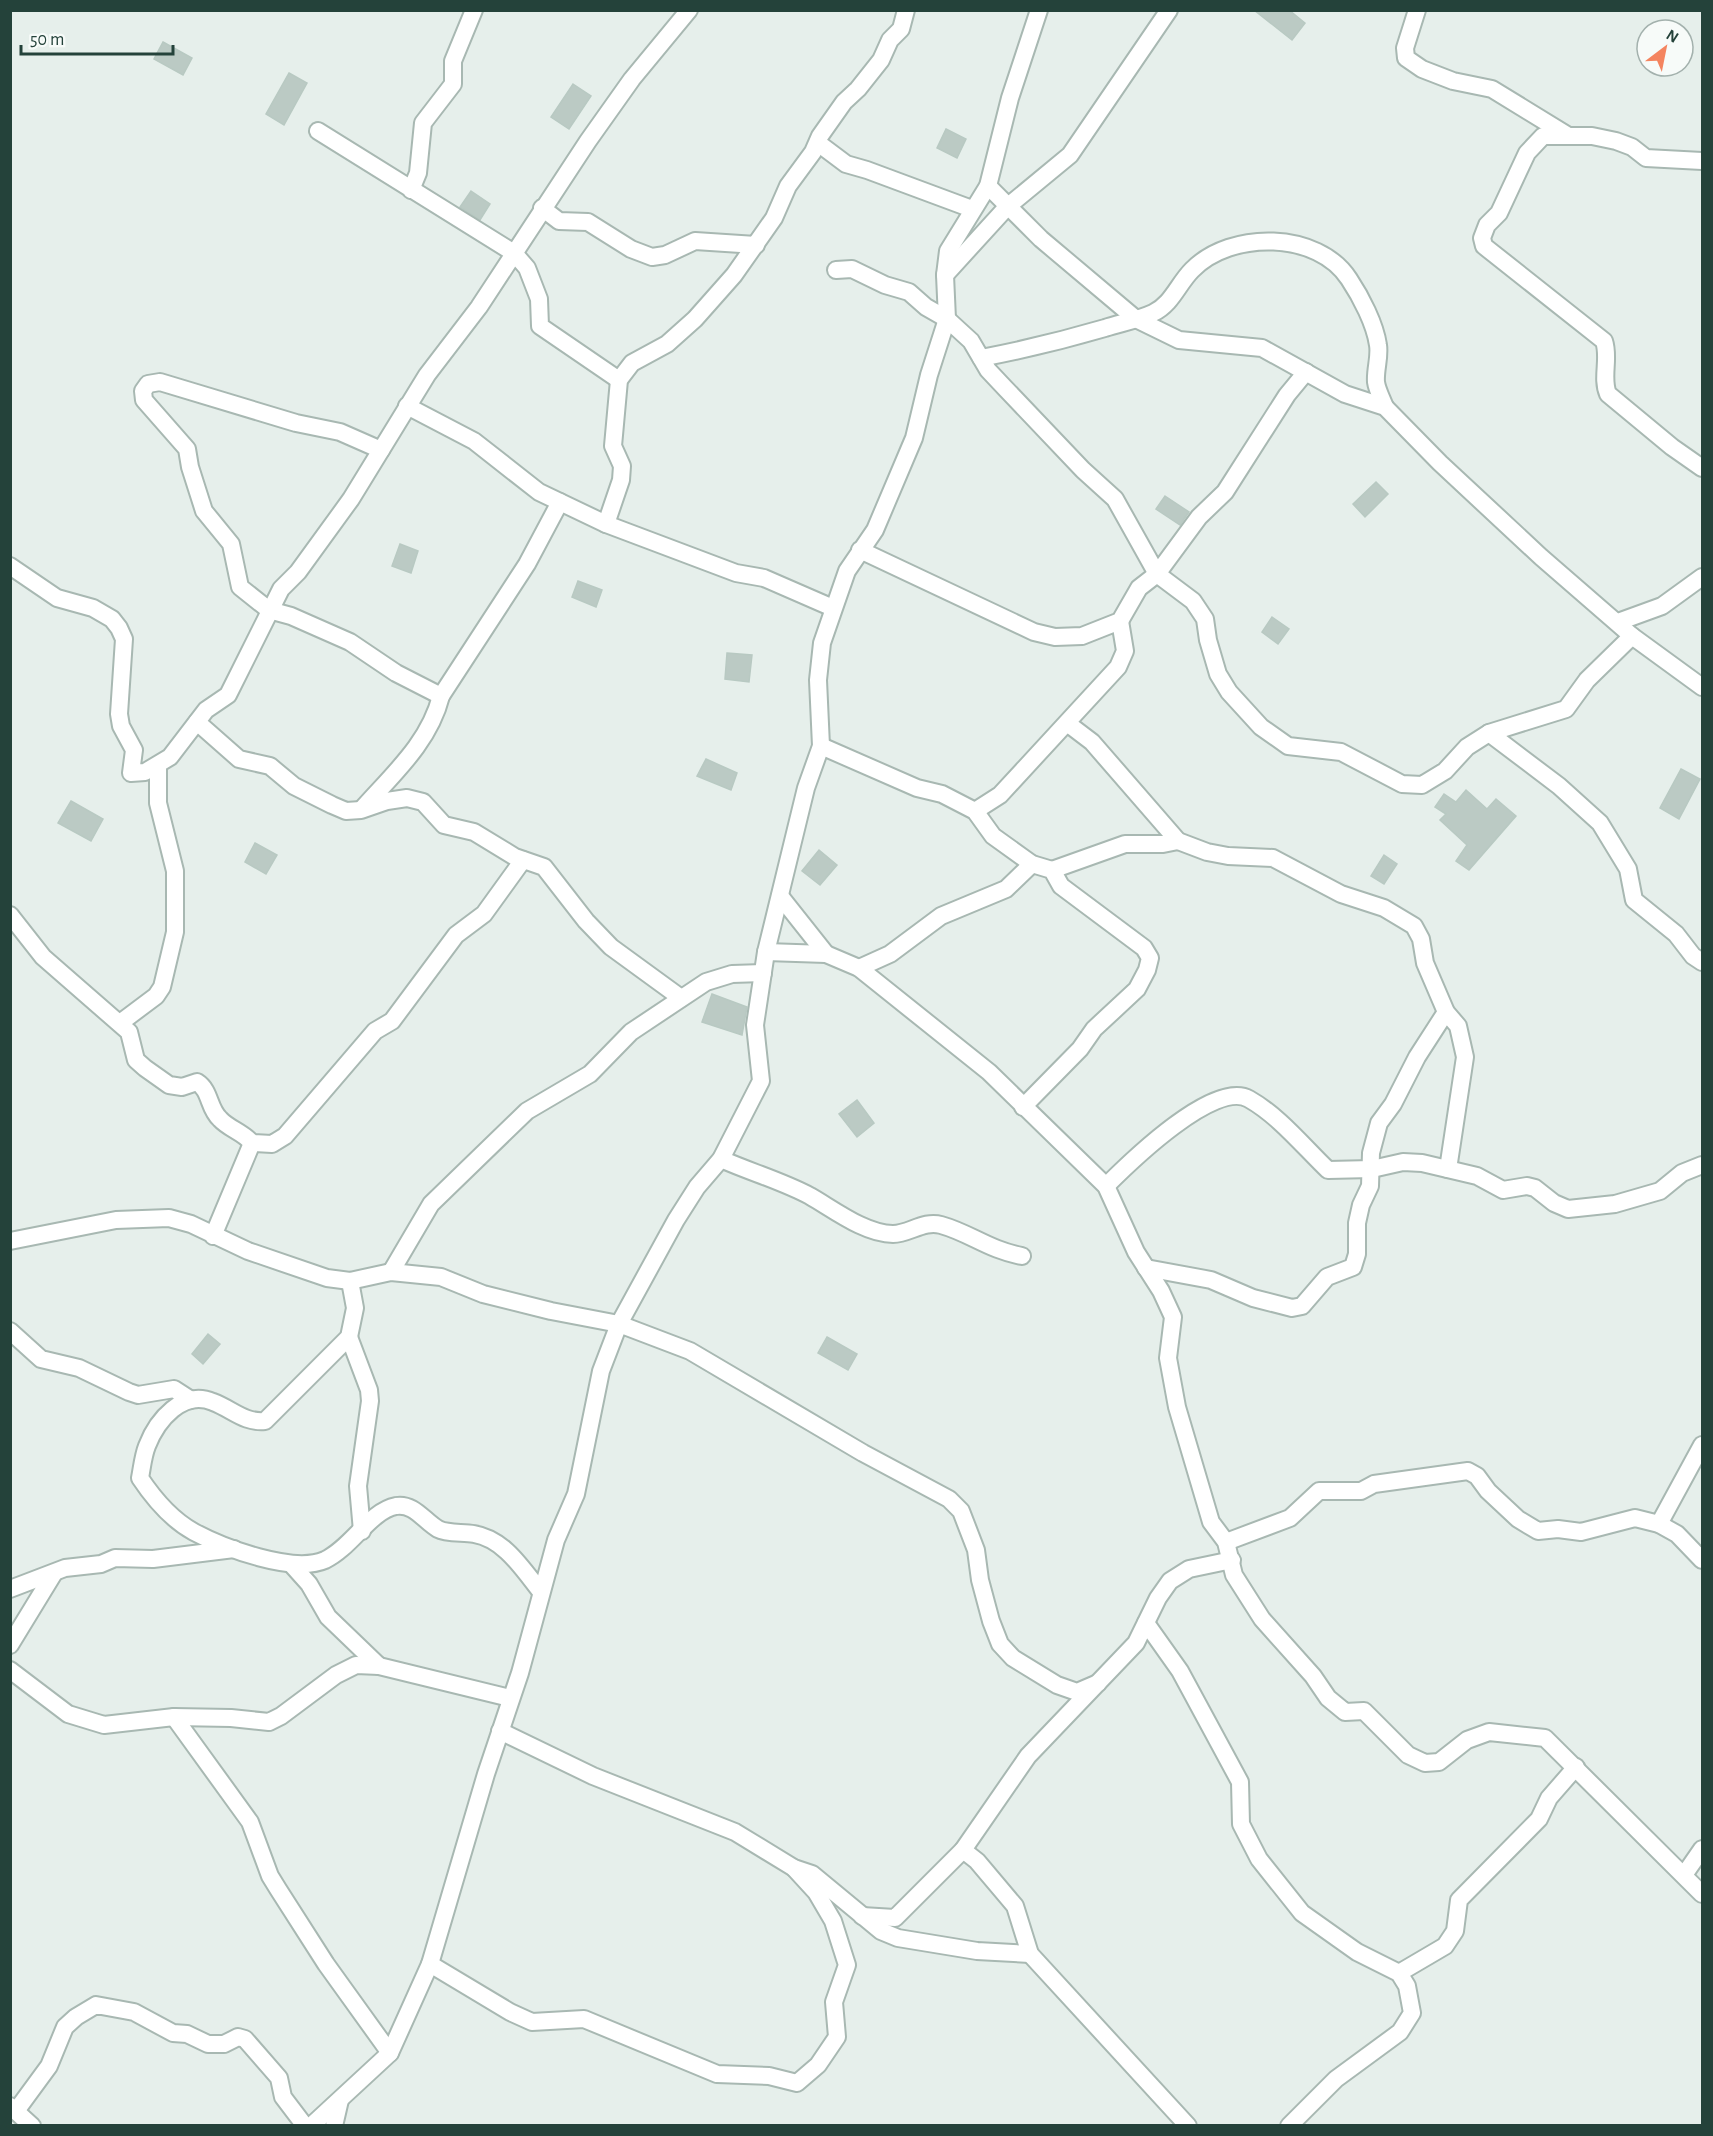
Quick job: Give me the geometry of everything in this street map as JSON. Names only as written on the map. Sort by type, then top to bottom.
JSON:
[{"type":"street","points":[[411,190],[418,173],[423,123],[453,84],[453,61],[474,10]]},
{"type":"street","points":[[10,566],[57,598],[93,608],[112,619],[124,639],[119,714],[121,726],[134,750],[131,773],[138,774],[158,766],[170,757],[206,710],[228,695],[281,589],[298,572],[351,499],[427,375],[480,307],[542,208],[633,79],[689,10]]},
{"type":"street","points":[[606,524],[621,480],[622,466],[613,446],[619,380],[632,363],[667,344],[695,319],[734,275],[774,218],[788,186],[844,102],[858,89],[881,60],[890,40],[901,29],[906,10]]},
{"type":"street","points":[[311,2126],[390,2053],[430,1964],[510,1698],[520,1673],[540,1592],[556,1540],[576,1494],[601,1371],[619,1324],[676,1220],[697,1187],[721,1159],[760,1080],[755,1025],[766,952],[806,788],[821,746],[818,680],[822,644],[832,608],[848,571],[875,530],[914,438],[929,375],[947,319],[945,275],[948,251],[988,186],[1010,98],[1039,10]]},
{"type":"street","points":[[945,275],[1007,207],[1070,155],[1169,10]]},
{"type":"street","points":[[1417,10],[1405,48],[1406,58],[1422,69],[1453,81],[1492,89],[1568,135]]},
{"type":"street","points":[[318,131],[514,253],[527,268],[539,298],[540,326],[619,380]]},
{"type":"street","points":[[1702,161],[1646,158],[1632,147],[1616,141],[1568,135],[1543,136],[1527,153],[1499,213],[1487,225],[1482,238],[1484,246],[1604,341],[1608,353],[1604,385],[1608,394],[1672,447],[1702,468]]},
{"type":"street","points":[[818,143],[846,164],[972,209]]},
{"type":"street","points":[[988,186],[1049,246],[1136,319],[1179,340],[1262,348],[1345,394],[1385,407]]},
{"type":"street","points":[[542,208],[559,221],[588,222],[631,249],[652,257],[665,255],[695,242],[756,245]]},
{"type":"street","points":[[981,358],[1039,347],[1153,313],[1171,300],[1192,270],[1216,252],[1252,241],[1285,244],[1314,251],[1338,264],[1367,313],[1378,345],[1376,383],[1385,407],[1440,463],[1541,557],[1632,636],[1702,687]]},
{"type":"street","points":[[836,270],[852,269],[885,285],[909,292],[926,308],[947,319],[970,341],[981,358],[1027,412],[1083,470],[1115,499],[1157,574],[1192,601],[1206,619],[1208,640],[1218,674],[1229,692],[1261,727],[1283,743],[1341,752],[1402,784],[1422,785],[1445,771],[1467,747],[1489,733],[1566,709],[1587,680],[1632,636]]},
{"type":"street","points":[[860,550],[1034,632],[1054,638],[1082,636],[1120,621],[1139,588],[1157,574],[1199,517],[1225,492],[1287,395],[1306,372]]},
{"type":"street","points":[[381,450],[340,432],[296,423],[160,382],[148,384],[143,391],[144,400],[188,449],[190,466],[204,511],[231,544],[240,587],[269,610],[291,616],[350,642],[396,674],[441,696]]},
{"type":"street","points":[[407,406],[474,441],[510,472],[560,502],[606,524],[736,573],[764,578],[832,608]]},
{"type":"street","points":[[361,810],[414,751],[435,720],[441,696],[527,564],[560,502]]},
{"type":"street","points":[[1618,622],[1662,606],[1687,591],[1702,577]]},
{"type":"street","points":[[975,811],[1000,795],[1118,667],[1125,651],[1120,621]]},
{"type":"street","points":[[196,722],[239,759],[270,766],[294,786],[333,805],[345,810],[361,810],[387,801],[407,798],[423,802],[444,825],[474,832],[523,860],[544,867],[586,921],[611,947],[681,998]]},
{"type":"street","points":[[1068,723],[1092,742],[1178,841],[1207,852],[1228,856],[1273,858],[1341,894],[1404,918],[1414,926],[1421,939],[1425,963],[1446,1012],[1458,1026],[1465,1057],[1448,1169]]},
{"type":"street","points":[[1489,733],[1559,786],[1600,823],[1628,869],[1634,900],[1676,934],[1693,956],[1702,962]]},
{"type":"street","points":[[821,746],[916,788],[942,794],[975,811],[993,836],[1032,864],[1052,870],[1125,844],[1163,844],[1178,841]]},
{"type":"street","points":[[120,1023],[156,996],[162,987],[175,932],[175,871],[158,803],[158,766]]},
{"type":"street","points":[[10,915],[43,957],[129,1032],[136,1060],[169,1085],[182,1087],[197,1082],[206,1088],[212,1107],[220,1120],[246,1136],[252,1143],[272,1144],[285,1136],[375,1031],[392,1021],[456,935],[484,914],[523,860]]},
{"type":"street","points":[[859,968],[890,954],[941,916],[1006,889],[1032,864]]},
{"type":"street","points":[[1023,1107],[1080,1049],[1094,1029],[1137,989],[1150,958],[1144,948],[1060,886],[1052,870]]},
{"type":"street","points":[[780,896],[826,954]]},
{"type":"street","points":[[766,952],[826,954],[859,968],[989,1072],[1106,1186],[1118,1216],[1161,1291],[1173,1317],[1168,1358],[1177,1407],[1211,1522],[1226,1542],[1234,1575],[1262,1619],[1313,1676],[1328,1698],[1345,1712],[1364,1711],[1408,1755],[1425,1763],[1439,1762],[1467,1740],[1489,1732],[1528,1734],[1545,1738],[1702,1894]]},
{"type":"street","points":[[391,1272],[431,1204],[484,1149],[527,1111],[590,1074],[632,1032],[706,982],[732,974],[763,973]]},
{"type":"street","points":[[1146,1268],[1211,1280],[1278,1306],[1302,1306],[1327,1277],[1353,1267],[1357,1254],[1356,1233],[1359,1211],[1370,1186],[1371,1153],[1379,1123],[1393,1104],[1446,1012]]},
{"type":"street","points":[[1106,1186],[1125,1167],[1197,1110],[1217,1099],[1236,1095],[1248,1098],[1328,1170],[1372,1169],[1403,1162],[1448,1169],[1477,1176],[1503,1190],[1527,1186],[1535,1188],[1554,1203],[1568,1209],[1616,1204],[1660,1191],[1682,1173],[1702,1165]]},
{"type":"street","points":[[213,1236],[252,1143]]},
{"type":"street","points":[[721,1159],[794,1189],[843,1217],[873,1228],[893,1234],[916,1226],[940,1224],[999,1252],[1022,1257]]},
{"type":"street","points":[[10,1241],[116,1220],[169,1218],[191,1224],[213,1236],[291,1267],[327,1278],[350,1281],[391,1272],[441,1277],[483,1294],[551,1311],[619,1324],[690,1351],[863,1453],[949,1498],[961,1511],[976,1550],[980,1580],[1000,1644],[1013,1658],[1057,1685],[1077,1692],[1098,1683]]},
{"type":"street","points":[[350,1281],[355,1308],[349,1337],[369,1390],[370,1401],[359,1471],[362,1530]]},
{"type":"street","points":[[10,1331],[41,1359],[79,1368],[138,1395],[174,1389],[191,1400]]},
{"type":"street","points":[[349,1337],[265,1421],[253,1422],[212,1401],[181,1402],[161,1420],[146,1447],[140,1478],[154,1500],[193,1532],[234,1549],[292,1565],[323,1561],[347,1546],[382,1509],[399,1505],[413,1508],[441,1531],[488,1536],[511,1555],[540,1592]]},
{"type":"street","points":[[1659,1524],[1702,1445]]},
{"type":"street","points":[[1226,1542],[1290,1518],[1319,1491],[1361,1491],[1374,1484],[1468,1471],[1477,1476],[1498,1502],[1518,1520],[1538,1532],[1558,1529],[1581,1532],[1635,1518],[1659,1524],[1677,1534],[1702,1560]]},
{"type":"street","points":[[10,1589],[65,1568],[101,1564],[115,1558],[153,1559],[234,1549]]},
{"type":"street","points":[[862,1916],[895,1918],[963,1850],[1028,1756],[1136,1643],[1158,1598],[1170,1581],[1190,1569],[1232,1560]]},
{"type":"street","points":[[292,1565],[309,1584],[328,1617],[379,1666]]},
{"type":"street","points":[[10,1645],[54,1573]]},
{"type":"street","points":[[1146,1623],[1180,1671],[1240,1782],[1241,1824],[1259,1859],[1302,1912],[1357,1952],[1399,1972],[1407,1986],[1412,2013],[1400,2032],[1336,2079],[1289,2126]]},
{"type":"street","points":[[10,1670],[68,1714],[87,1722],[104,1725],[174,1717],[231,1718],[269,1722],[356,1665],[379,1666],[510,1698]]},
{"type":"street","points":[[174,1717],[250,1822],[270,1876],[326,1964],[390,2053]]},
{"type":"street","points":[[500,1731],[593,1776],[735,1832],[794,1868],[812,1874],[824,1882],[881,1931],[925,1944],[1030,1954]]},
{"type":"street","points":[[1399,1972],[1445,1946],[1455,1931],[1459,1900],[1539,1819],[1549,1798],[1576,1767]]},
{"type":"street","points":[[963,1850],[1015,1906],[1030,1954],[1188,2126]]},
{"type":"street","points":[[1684,1875],[1702,1850]]},
{"type":"street","points":[[430,1964],[510,2012],[532,2022],[584,2019],[717,2074],[769,2076],[797,2083],[818,2065],[837,2037],[834,2002],[847,1965],[833,1921],[816,1892],[794,1868]]},
{"type":"street","points":[[32,2126],[13,2109],[49,2066],[65,2027],[96,2005],[134,2012],[173,2033],[187,2034],[208,2044],[224,2044],[238,2037],[245,2039],[279,2078],[283,2097],[305,2126]]},
{"type":"street","points":[[334,2126],[340,2099]]},
{"type":"building","points":[[1254,10],[1289,10],[1305,23],[1292,40]]},
{"type":"building","points":[[163,42],[192,58],[183,75],[154,59]]},
{"type":"building","points":[[289,73],[307,83],[284,125],[266,114]]},
{"type":"building","points":[[573,84],[591,96],[569,129],[551,117]]},
{"type":"building","points":[[946,129],[966,139],[957,158],[937,148]]},
{"type":"building","points":[[471,191],[490,204],[480,220],[460,207]]},
{"type":"building","points":[[1376,482],[1388,494],[1365,517],[1353,504]]},
{"type":"building","points":[[1165,496],[1189,512],[1180,525],[1156,509]]},
{"type":"building","points":[[400,544],[418,551],[411,573],[392,566]]},
{"type":"building","points":[[578,581],[602,590],[596,607],[572,597]]},
{"type":"building","points":[[1272,617],[1289,629],[1278,644],[1262,632]]},
{"type":"building","points":[[727,653],[752,655],[749,682],[725,679]]},
{"type":"building","points":[[706,759],[737,773],[731,790],[697,776]]},
{"type":"building","points":[[1681,769],[1700,779],[1679,819],[1660,808]]},
{"type":"building","points":[[1466,790],[1487,809],[1496,799],[1516,816],[1469,870],[1456,861],[1467,845],[1440,820],[1446,814],[1435,807],[1444,794],[1456,802]]},
{"type":"building","points":[[71,801],[103,819],[91,841],[58,823]]},
{"type":"building","points":[[255,843],[277,855],[266,874],[245,862]]},
{"type":"building","points":[[819,850],[837,865],[820,885],[802,871]]},
{"type":"building","points":[[1384,855],[1397,864],[1384,884],[1371,876]]},
{"type":"building","points":[[712,994],[747,1007],[742,1035],[702,1022]]},
{"type":"building","points":[[857,1100],[874,1123],[857,1137],[839,1114]]},
{"type":"building","points":[[208,1334],[220,1344],[203,1364],[192,1354]]},
{"type":"building","points":[[827,1337],[857,1354],[848,1370],[818,1353]]}]
